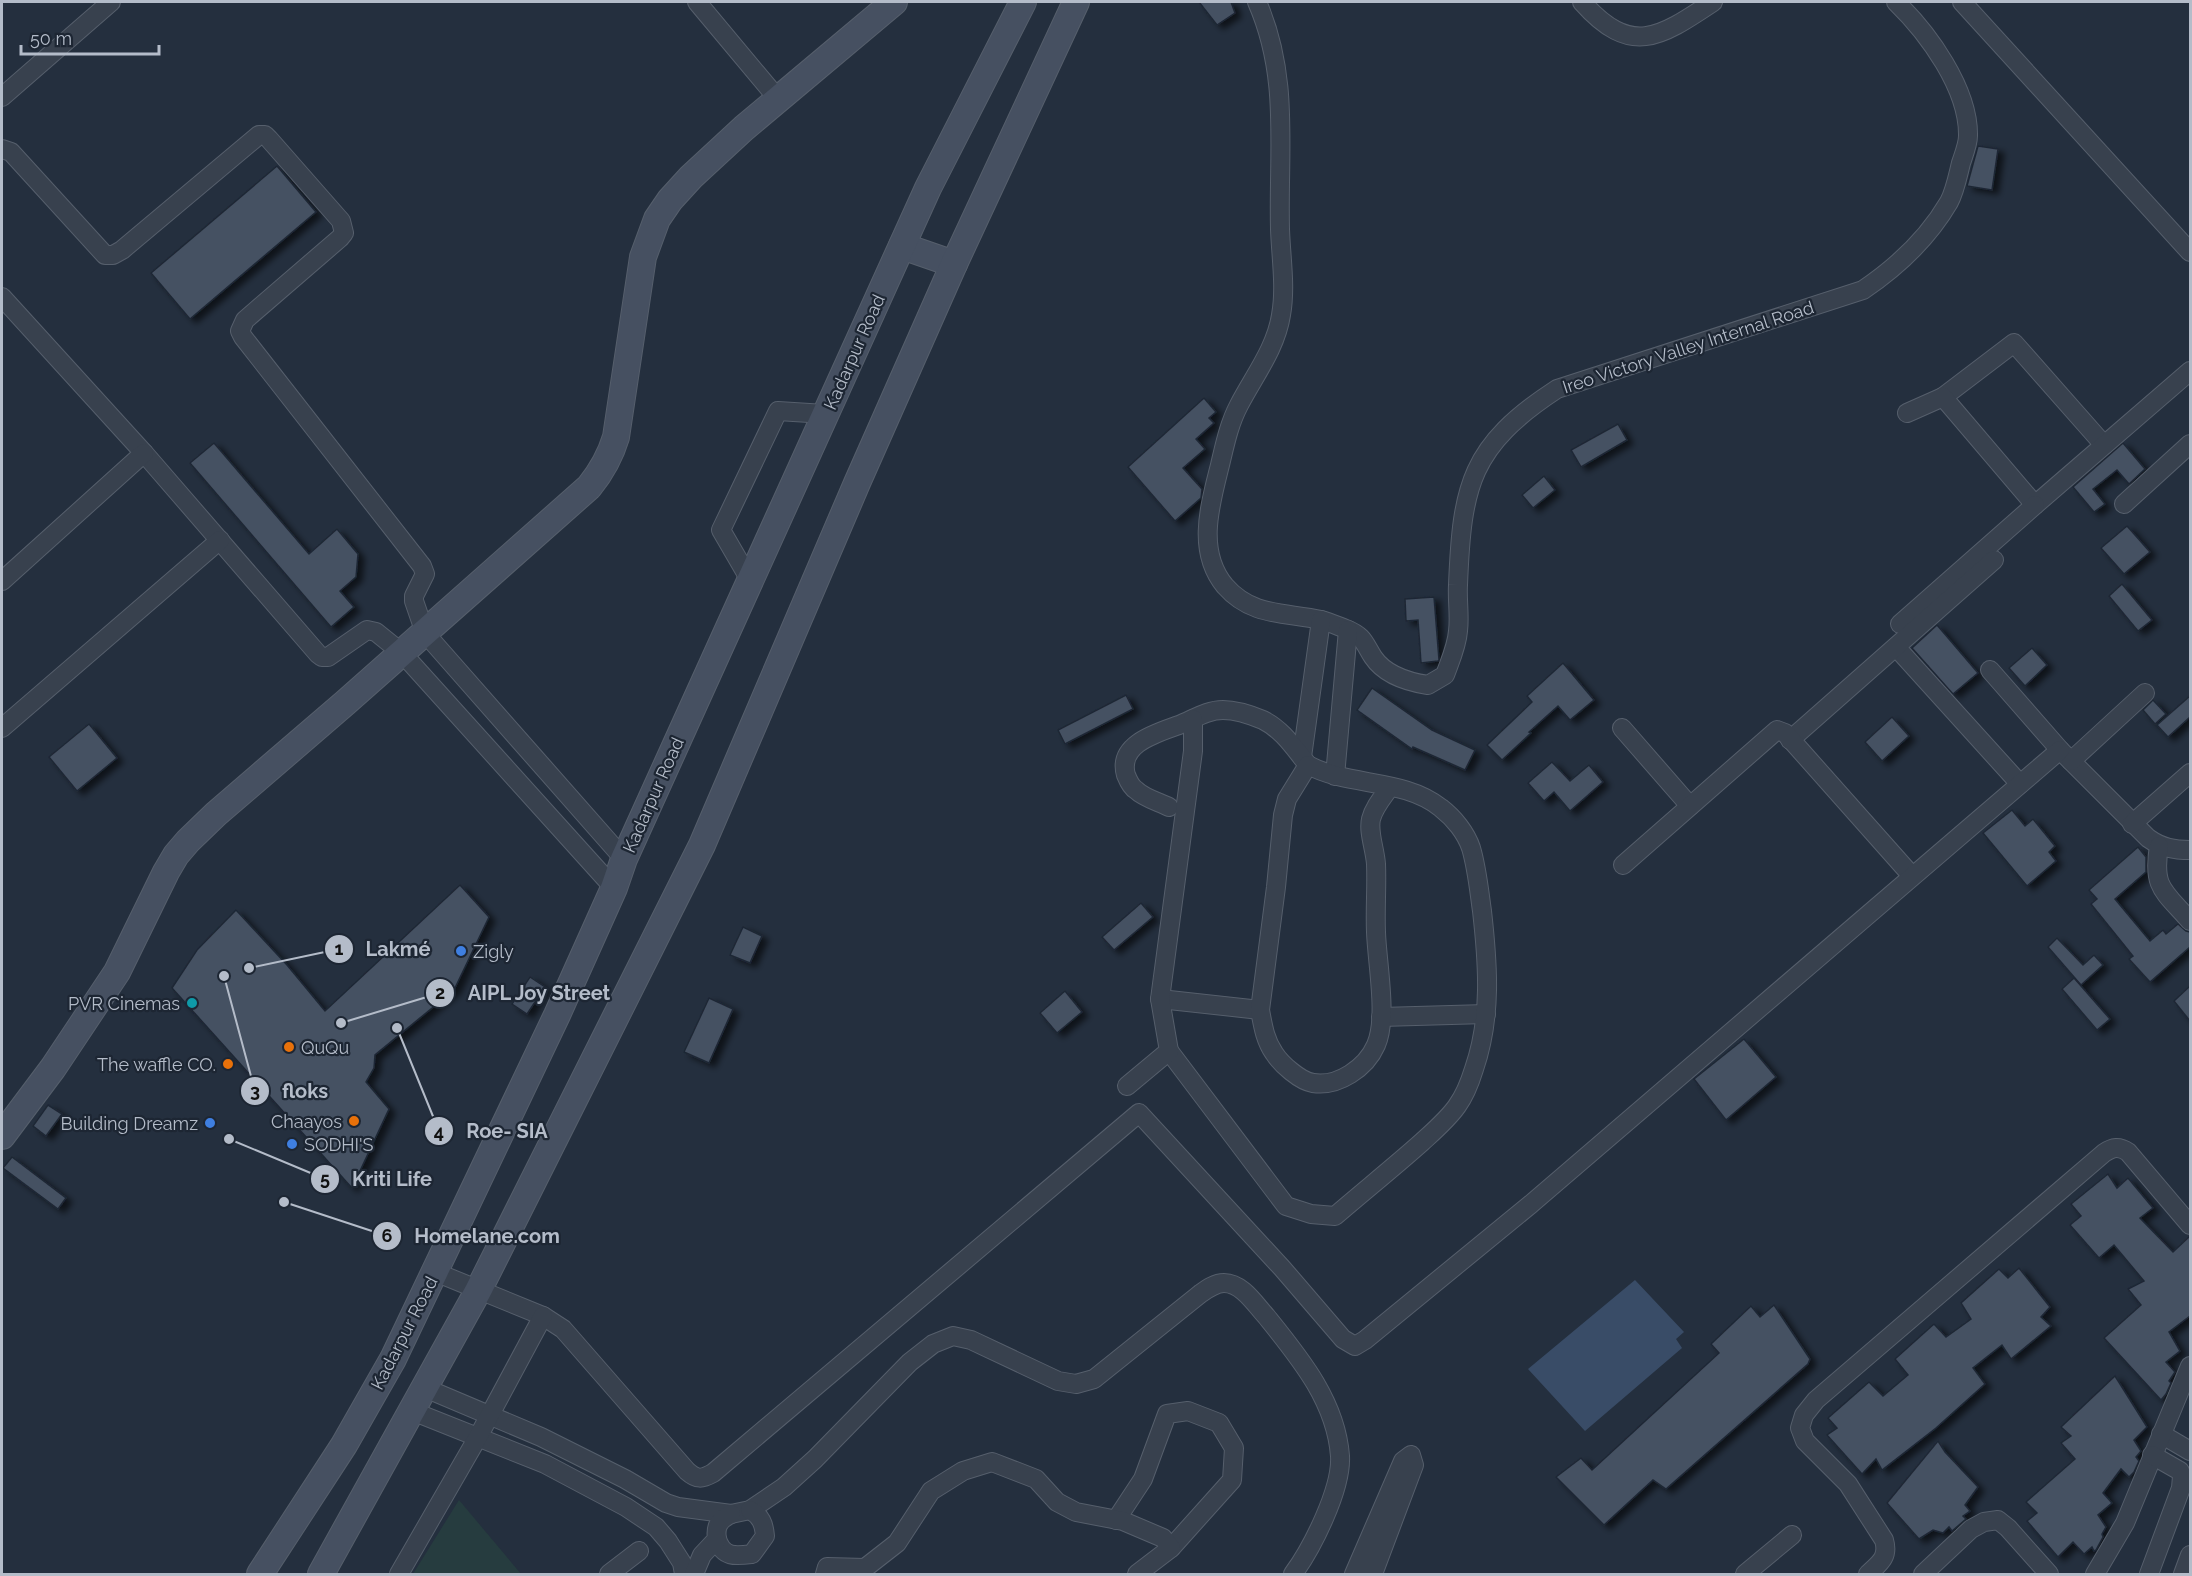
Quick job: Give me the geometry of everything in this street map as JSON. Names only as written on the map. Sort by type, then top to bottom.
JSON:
[{"type":"street","points":[[2,97],[111,2]]},
{"type":"street","points":[[697,2],[778,99]]},
{"type":"street","points":[[2,1136],[52,1068],[117,972],[166,872],[182,848],[216,814],[589,487],[601,472],[610,456],[616,437],[643,257],[657,219],[670,200],[691,177],[778,99],[894,2]]},
{"type":"street","name":"Kadarpur Road","points":[[260,1575],[366,1407],[393,1359],[557,1015],[614,888],[624,859],[936,171],[1023,2]]},
{"type":"street","points":[[321,1575],[478,1291],[702,844],[954,264],[1076,2]]},
{"type":"street","name":"Ireo Victory Valley Internal Road","points":[[1257,2],[1272,47],[1280,93],[1280,229],[1284,296],[1277,334],[1238,406],[1229,430],[1208,514],[1210,557],[1215,571],[1225,586],[1246,604],[1261,610],[1321,620],[1358,634],[1374,659],[1385,669],[1414,682],[1428,685],[1445,675],[1458,631],[1459,557],[1468,491],[1484,455],[1511,423],[1528,408],[1557,389],[1863,290],[1889,272],[1917,243],[1950,201],[1968,137],[1962,101],[1953,76],[1922,31],[1896,2]]},
{"type":"street","points":[[1582,2],[1597,19],[1613,30],[1626,35],[1650,36],[1680,24],[1713,2]]},
{"type":"street","points":[[1962,2],[2190,252]]},
{"type":"street","points":[[2,149],[11,152],[105,255],[113,255],[122,250],[259,135],[265,135],[269,139],[334,213],[344,226],[345,233],[245,320],[240,331],[422,566],[424,574],[414,596],[414,602],[425,633],[624,859]]},
{"type":"street","points":[[902,246],[954,264]]},
{"type":"street","points":[[2,297],[144,453],[322,657],[334,655],[367,630],[376,632],[402,653],[614,888]]},
{"type":"street","points":[[1906,413],[1943,397],[2014,343],[2104,445]]},
{"type":"street","points":[[1900,624],[2190,371]]},
{"type":"street","points":[[1943,397],[2035,506]]},
{"type":"street","points":[[750,580],[721,530],[778,411],[825,414]]},
{"type":"street","points":[[2124,504],[2190,444]]},
{"type":"street","points":[[2,581],[144,453]]},
{"type":"street","points":[[2,728],[220,540]]},
{"type":"street","points":[[1790,740],[1994,561]]},
{"type":"street","points":[[1321,620],[1305,761],[1287,799],[1283,815],[1275,899],[1260,1010],[1267,1042],[1275,1056],[1302,1079],[1313,1083],[1341,1079],[1364,1062],[1377,1044],[1381,1017],[1376,931],[1376,862],[1370,824],[1375,809],[1390,787]]},
{"type":"street","points":[[1335,776],[1348,630]]},
{"type":"street","points":[[1896,647],[2020,784]]},
{"type":"street","points":[[1989,670],[2065,755],[2132,824],[2159,846],[2174,850],[2190,850]]},
{"type":"street","points":[[435,1272],[543,1316],[563,1329],[687,1471],[695,1478],[703,1478],[713,1473],[1139,1113],[1344,1339],[1355,1346],[1374,1333],[1531,1204],[2020,784],[2065,755],[2145,693]]},
{"type":"street","points":[[1169,807],[1136,791],[1123,766],[1130,749],[1154,734],[1206,713],[1233,710],[1261,720],[1283,734],[1305,761],[1320,771],[1418,794],[1430,799],[1456,822],[1470,847],[1479,887],[1486,945],[1488,990],[1484,1030],[1476,1064],[1457,1107],[1413,1150],[1335,1216],[1311,1214],[1286,1206],[1169,1051],[1160,999],[1191,762],[1193,719]]},
{"type":"street","points":[[483,743],[503,724]]},
{"type":"street","points":[[1622,728],[1690,806]]},
{"type":"street","points":[[1623,865],[1774,732],[1782,731],[1912,876]]},
{"type":"street","points":[[2132,824],[2190,773]]},
{"type":"street","points":[[550,818],[570,799]]},
{"type":"street","points":[[2159,846],[2156,871],[2158,881],[2162,889],[2190,921]]},
{"type":"street","points":[[1160,999],[1260,1010]]},
{"type":"street","points":[[1381,1017],[1486,1014]]},
{"type":"street","points":[[1127,1086],[1169,1051]]},
{"type":"street","points":[[1868,1575],[1884,1557],[1887,1549],[1884,1539],[1848,1484],[1805,1441],[1800,1428],[1804,1415],[1816,1400],[2112,1148],[2121,1148],[2128,1152],[2190,1225]]},
{"type":"street","points":[[750,1510],[757,1514],[765,1524],[765,1536],[752,1554],[733,1557],[723,1551],[717,1539],[715,1530],[720,1520],[731,1514],[750,1510],[784,1487],[815,1459],[909,1362],[933,1344],[953,1336],[971,1340],[1058,1381],[1076,1384],[1094,1379],[1200,1294],[1212,1286],[1225,1283],[1238,1287],[1251,1299],[1304,1362],[1333,1422],[1340,1457],[1335,1489],[1316,1538],[1293,1575]]},
{"type":"street","points":[[399,1575],[478,1437],[543,1316]]},
{"type":"street","points":[[2095,1575],[2124,1523],[2190,1366]]},
{"type":"street","points":[[425,1388],[541,1437],[678,1508],[731,1514]]},
{"type":"street","points":[[412,1411],[531,1458],[626,1507],[656,1527],[677,1556],[684,1575]]},
{"type":"street","points":[[1116,1520],[1143,1479],[1167,1414],[1188,1411],[1219,1423],[1234,1448],[1232,1480],[1171,1548],[1137,1575]]},
{"type":"street","points":[[2161,1434],[2190,1451]]},
{"type":"street","points":[[531,1458],[541,1437]]},
{"type":"street","points":[[1354,1575],[1402,1461],[1411,1455],[1414,1465],[1373,1575]]},
{"type":"street","points":[[2149,1575],[2182,1480],[2180,1471],[2152,1455]]},
{"type":"street","points":[[825,1575],[827,1567],[865,1568],[897,1543],[931,1491],[963,1471],[992,1462],[1036,1479],[1057,1502],[1076,1512],[1116,1520],[1162,1538],[1171,1548]]},
{"type":"street","points":[[587,1486],[598,1465]]},
{"type":"street","points":[[1923,1575],[1971,1529],[1984,1522],[1998,1521],[2008,1528],[2049,1575]]},
{"type":"street","points":[[1745,1575],[1792,1535]]},
{"type":"street","points":[[694,1575],[702,1554],[717,1539]]},
{"type":"street","points":[[609,1575],[639,1551]]},
{"type":"street","points":[[2182,1575],[2190,1555]]},
{"type":"green space","points":[[459,1500],[521,1574],[413,1574]]},
{"type":"water","points":[[1635,1280],[1684,1332],[1676,1339],[1682,1348],[1585,1431],[1528,1369]]},
{"type":"building","points":[[1199,2],[1231,2],[1235,13],[1217,25]]},
{"type":"building","points":[[1978,146],[1998,149],[1992,190],[1967,186]]},
{"type":"building","points":[[277,166],[316,212],[190,319],[151,273]]},
{"type":"building","points":[[1204,398],[1216,412],[1209,418],[1214,423],[1196,439],[1205,449],[1183,468],[1202,489],[1201,498],[1175,521],[1128,467]]},
{"type":"building","points":[[1618,424],[1627,440],[1581,467],[1571,450]]},
{"type":"building","points":[[214,443],[309,554],[337,529],[358,554],[356,577],[340,591],[354,607],[331,627],[190,463]]},
{"type":"building","points":[[2123,443],[2145,469],[2129,484],[2117,470],[2093,489],[2105,504],[2094,512],[2073,487]]},
{"type":"building","points":[[1544,476],[1555,490],[1533,508],[1522,495]]},
{"type":"building","points":[[2127,526],[2150,552],[2124,574],[2101,548]]},
{"type":"building","points":[[2122,584],[2152,620],[2138,631],[2109,596]]},
{"type":"building","points":[[1434,597],[1439,660],[1421,663],[1418,620],[1406,621],[1405,599]]},
{"type":"building","points":[[1937,625],[1978,673],[1953,694],[1912,648]]},
{"type":"building","points":[[2032,648],[2047,665],[2025,686],[2009,668]]},
{"type":"building","points":[[1563,663],[1594,700],[1570,720],[1558,706],[1502,760],[1487,745],[1532,702],[1527,696]]},
{"type":"building","points":[[1372,688],[1432,730],[1475,750],[1465,770],[1413,747],[1412,749],[1357,710]]},
{"type":"building","points":[[1126,695],[1133,709],[1065,744],[1058,730]]},
{"type":"building","points":[[2190,696],[2190,717],[2168,737],[2157,725]]},
{"type":"building","points":[[2153,700],[2166,714],[2155,724],[2143,710]]},
{"type":"building","points":[[1892,717],[1909,736],[1882,761],[1865,742]]},
{"type":"building","points":[[89,724],[117,758],[77,791],[49,757]]},
{"type":"building","points":[[1552,762],[1570,781],[1589,765],[1603,782],[1570,811],[1554,792],[1544,801],[1528,783]]},
{"type":"building","points":[[2012,810],[2025,826],[2033,819],[2055,846],[2049,852],[2056,861],[2027,886],[1983,833]]},
{"type":"building","points":[[2138,847],[2146,857],[2146,872],[2115,899],[2150,941],[2163,930],[2166,934],[2178,924],[2190,932],[2190,947],[2150,982],[2129,959],[2133,956],[2091,904],[2097,899],[2089,890]]},
{"type":"building","points":[[460,885],[489,917],[454,990],[375,1055],[374,1068],[366,1082],[389,1109],[352,1188],[172,988],[197,950],[236,910],[287,965],[325,1011]]},
{"type":"building","points":[[1141,903],[1153,917],[1114,950],[1102,937]]},
{"type":"building","points":[[743,927],[762,936],[750,963],[730,955]]},
{"type":"building","points":[[2057,938],[2083,965],[2094,955],[2103,965],[2081,985],[2048,947]]},
{"type":"building","points":[[530,977],[545,987],[527,1014],[512,1004]]},
{"type":"building","points":[[2074,978],[2110,1019],[2097,1030],[2062,989]]},
{"type":"building","points":[[2190,986],[2190,1021],[2174,1001]]},
{"type":"building","points":[[1065,991],[1082,1012],[1057,1033],[1040,1013]]},
{"type":"building","points":[[709,998],[733,1009],[709,1063],[684,1052]]},
{"type":"building","points":[[1744,1039],[1776,1077],[1726,1120],[1694,1079]]},
{"type":"building","points":[[48,1105],[62,1114],[46,1136],[33,1126]]},
{"type":"building","points":[[12,1157],[66,1198],[58,1209],[3,1168]]},
{"type":"building","points":[[2108,1174],[2117,1188],[2128,1178],[2153,1208],[2140,1218],[2173,1252],[2190,1236],[2190,1316],[2169,1332],[2180,1351],[2166,1362],[2175,1372],[2161,1400],[2104,1338],[2141,1305],[2128,1289],[2144,1281],[2114,1245],[2099,1258],[2070,1225],[2081,1216],[2071,1204]]},
{"type":"building","points":[[2019,1268],[2050,1307],[2041,1317],[2051,1326],[2011,1359],[2002,1345],[1973,1368],[1985,1384],[1936,1428],[1882,1470],[1876,1459],[1862,1474],[1827,1435],[1837,1428],[1828,1418],[1869,1382],[1883,1396],[1908,1375],[1895,1359],[1934,1324],[1946,1337],[1971,1319],[1961,1303],[1999,1269],[2008,1278]]},
{"type":"building","points":[[1774,1305],[1810,1359],[1808,1364],[1666,1489],[1653,1480],[1604,1525],[1556,1477],[1581,1458],[1592,1470],[1719,1353],[1711,1344],[1751,1306],[1760,1317]]},
{"type":"building","points":[[2115,1376],[2147,1427],[2134,1440],[2141,1451],[2136,1457],[2139,1461],[2129,1477],[2121,1469],[2103,1493],[2112,1503],[2098,1515],[2106,1527],[2096,1550],[2094,1551],[2092,1547],[2084,1554],[2073,1542],[2058,1557],[2027,1521],[2037,1513],[2026,1502],[2075,1459],[2061,1443],[2071,1436],[2061,1427]]},
{"type":"building","points":[[1938,1441],[1945,1452],[1978,1487],[1965,1505],[1970,1511],[1963,1516],[1966,1519],[1952,1531],[1949,1527],[1943,1533],[1933,1530],[1919,1539],[1887,1503]]},
{"type":"place","name":"Zigly","points":[[461,951]]},
{"type":"place","name":"Lakmé","points":[[249,968]]},
{"type":"place","name":"floks","points":[[224,976]]},
{"type":"place","name":"PVR Cinemas","points":[[192,1003]]},
{"type":"place","name":"AIPL Joy Street","points":[[341,1023]]},
{"type":"place","name":"Roe- SIA","points":[[397,1028]]},
{"type":"place","name":"QuQu","points":[[289,1047]]},
{"type":"place","name":"The waffle CO.","points":[[228,1064]]},
{"type":"place","name":"Chaayos","points":[[354,1121]]},
{"type":"place","name":"Building Dreamz","points":[[210,1123]]},
{"type":"place","name":"Kriti Life","points":[[229,1139]]},
{"type":"place","name":"SODHI'S","points":[[292,1144]]},
{"type":"place","name":"Homelane.com","points":[[284,1202]]}]
